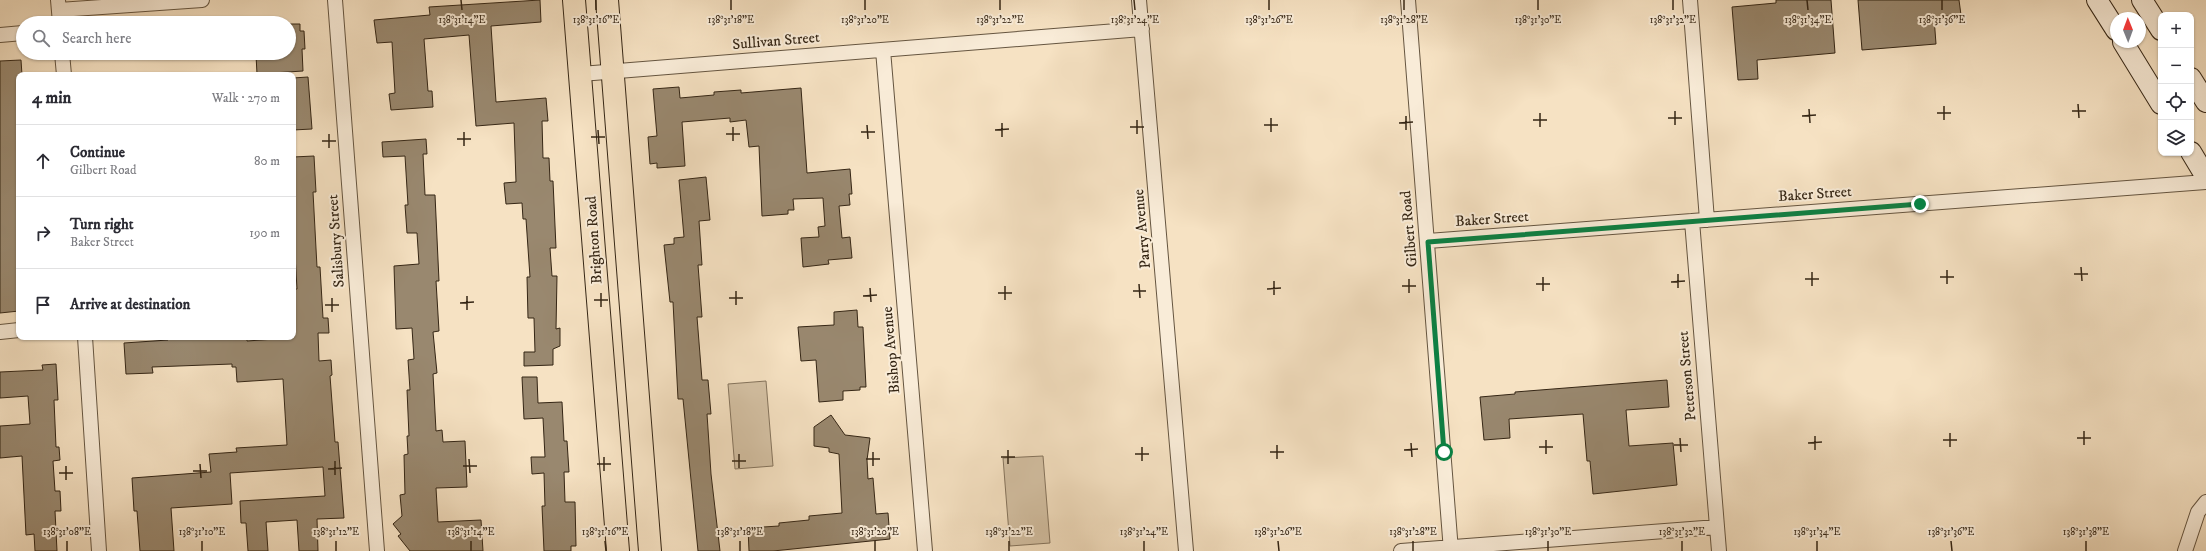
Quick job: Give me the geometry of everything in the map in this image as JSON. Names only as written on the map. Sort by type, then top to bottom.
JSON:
[{"type":"main road","name":"Brighton Road","points":[[574,0],[618,551]]},
{"type":"main road","points":[[607,0],[614,71],[650,551]]},
{"type":"main road","points":[[2097,0],[2110,21]]},
{"type":"main road","points":[[2142,0],[2158,25]]},
{"type":"main road","points":[[2127,48],[2158,99]]},
{"type":"main road","points":[[2194,83],[2206,102]]},
{"type":"main road","points":[[2193,156],[2206,177]]},
{"type":"street","points":[[59,11],[202,0]]},
{"type":"street","name":"Salisbury Street","points":[[335,0],[377,551]]},
{"type":"street","name":"Parry Avenue","points":[[1139,0],[1186,551]]},
{"type":"street","name":"Gilbert Road","points":[[1408,0],[1451,549]]},
{"type":"street","points":[[1690,0],[1707,220]]},
{"type":"street","name":"Sullivan Street","points":[[581,74],[1142,29]]},
{"type":"street","points":[[0,35],[16,34]]},
{"type":"street","name":"Bishop Avenue","points":[[882,50],[925,551]]},
{"type":"street","points":[[63,60],[64,72]]},
{"type":"street","name":"Baker Street","points":[[1428,242],[2206,182]]},
{"type":"street","name":"Peterson Street","points":[[1692,221],[1719,551]]},
{"type":"street","points":[[0,332],[16,330]]},
{"type":"street","points":[[85,340],[100,551]]},
{"type":"street","points":[[2185,551],[2198,512],[2206,502]]},
{"type":"street","points":[[1401,551],[1451,549],[1717,527]]},
{"type":"shaded area","points":[[766,381],[773,466],[735,469],[728,384]]},
{"type":"shaded area","points":[[1043,456],[1050,543],[1010,546],[1003,458]]},
{"type":"building","points":[[540,0],[541,22],[491,26],[496,102],[546,98],[548,121],[542,121],[543,158],[549,158],[550,181],[553,181],[556,248],[550,248],[552,276],[557,276],[556,329],[560,328],[560,346],[553,349],[553,365],[524,366],[524,352],[535,352],[534,318],[528,318],[527,277],[530,277],[526,219],[523,219],[522,203],[506,204],[504,183],[516,182],[514,123],[476,126],[469,35],[424,39],[428,91],[432,91],[433,107],[391,110],[389,94],[395,93],[392,42],[377,43],[374,20],[430,15],[429,7]]},
{"type":"building","points":[[1776,0],[1831,0],[1835,53],[1757,60],[1758,79],[1738,80],[1732,7],[1776,3]]},
{"type":"building","points":[[1858,0],[1959,0],[1961,15],[1934,17],[1936,44],[1862,50]]},
{"type":"building","points":[[296,24],[300,24],[300,31],[304,31],[305,49],[302,49],[303,71],[257,72],[256,60],[296,60]]},
{"type":"building","points":[[21,60],[22,72],[16,72],[16,311],[0,313],[0,61]]},
{"type":"building","points":[[308,77],[312,129],[296,130],[296,78]]},
{"type":"building","points":[[679,87],[680,98],[714,95],[714,92],[741,90],[741,93],[801,88],[807,173],[850,169],[852,194],[849,194],[850,205],[839,206],[842,238],[850,237],[852,258],[828,260],[829,264],[803,267],[801,238],[819,237],[818,227],[825,226],[823,198],[793,199],[794,210],[788,210],[788,214],[762,216],[759,146],[749,147],[746,120],[730,122],[730,118],[682,122],[685,166],[657,168],[657,163],[650,164],[648,137],[657,136],[653,89]]},
{"type":"building","points":[[426,139],[427,154],[423,154],[425,195],[435,195],[439,281],[436,281],[439,331],[433,332],[437,373],[433,374],[436,431],[442,430],[443,442],[465,441],[467,487],[436,488],[438,522],[481,520],[483,551],[410,551],[398,536],[401,534],[393,524],[402,516],[400,495],[405,494],[404,455],[408,454],[407,436],[409,436],[407,390],[410,390],[408,360],[414,359],[412,328],[396,329],[394,266],[419,264],[417,233],[407,233],[405,205],[408,205],[405,156],[383,157],[382,142]]},
{"type":"building","points":[[314,156],[316,192],[313,192],[317,267],[320,267],[323,318],[328,318],[329,333],[318,333],[319,361],[331,360],[332,375],[330,376],[335,442],[338,442],[344,518],[317,519],[318,551],[299,551],[297,520],[266,522],[268,551],[248,551],[246,523],[241,523],[240,501],[325,496],[323,467],[230,473],[232,504],[171,508],[174,551],[140,551],[137,511],[134,511],[132,478],[211,472],[209,454],[237,452],[236,448],[287,445],[283,379],[237,382],[236,367],[232,367],[232,364],[152,367],[153,373],[126,374],[124,343],[168,340],[296,340],[296,157]]},
{"type":"building","points":[[706,177],[710,220],[699,221],[702,265],[698,265],[702,317],[697,317],[702,380],[708,380],[711,414],[707,414],[711,474],[720,551],[698,551],[683,399],[678,399],[673,302],[670,302],[664,245],[674,244],[674,238],[684,237],[679,180]]},
{"type":"building","points":[[857,310],[858,327],[863,327],[866,387],[860,387],[860,390],[843,391],[843,400],[819,402],[816,360],[801,361],[798,327],[834,325],[834,312]]},
{"type":"building","points":[[56,364],[58,400],[54,400],[56,447],[59,447],[60,460],[53,461],[55,491],[60,491],[61,511],[55,511],[57,551],[35,551],[34,534],[26,535],[22,456],[0,458],[0,426],[30,424],[28,396],[0,398],[0,372],[43,370],[42,365]]},
{"type":"building","points":[[522,377],[537,377],[538,403],[562,402],[564,441],[567,441],[569,472],[564,472],[565,502],[575,502],[576,546],[571,546],[571,551],[544,551],[542,506],[545,506],[544,473],[532,474],[531,457],[545,457],[543,418],[524,419]]},
{"type":"building","points":[[1667,380],[1669,407],[1626,410],[1629,446],[1673,443],[1677,485],[1593,494],[1590,461],[1587,461],[1583,414],[1509,419],[1510,438],[1484,440],[1480,397],[1515,394],[1515,392]]},
{"type":"building","points":[[831,415],[845,435],[870,438],[867,460],[868,479],[873,478],[876,514],[888,513],[890,539],[773,551],[749,551],[748,528],[779,526],[779,523],[809,520],[809,516],[842,513],[839,454],[829,452],[829,448],[814,446],[814,427]]},
{"type":"route","points":[[1444,452],[1428,242],[1920,204]]}]
